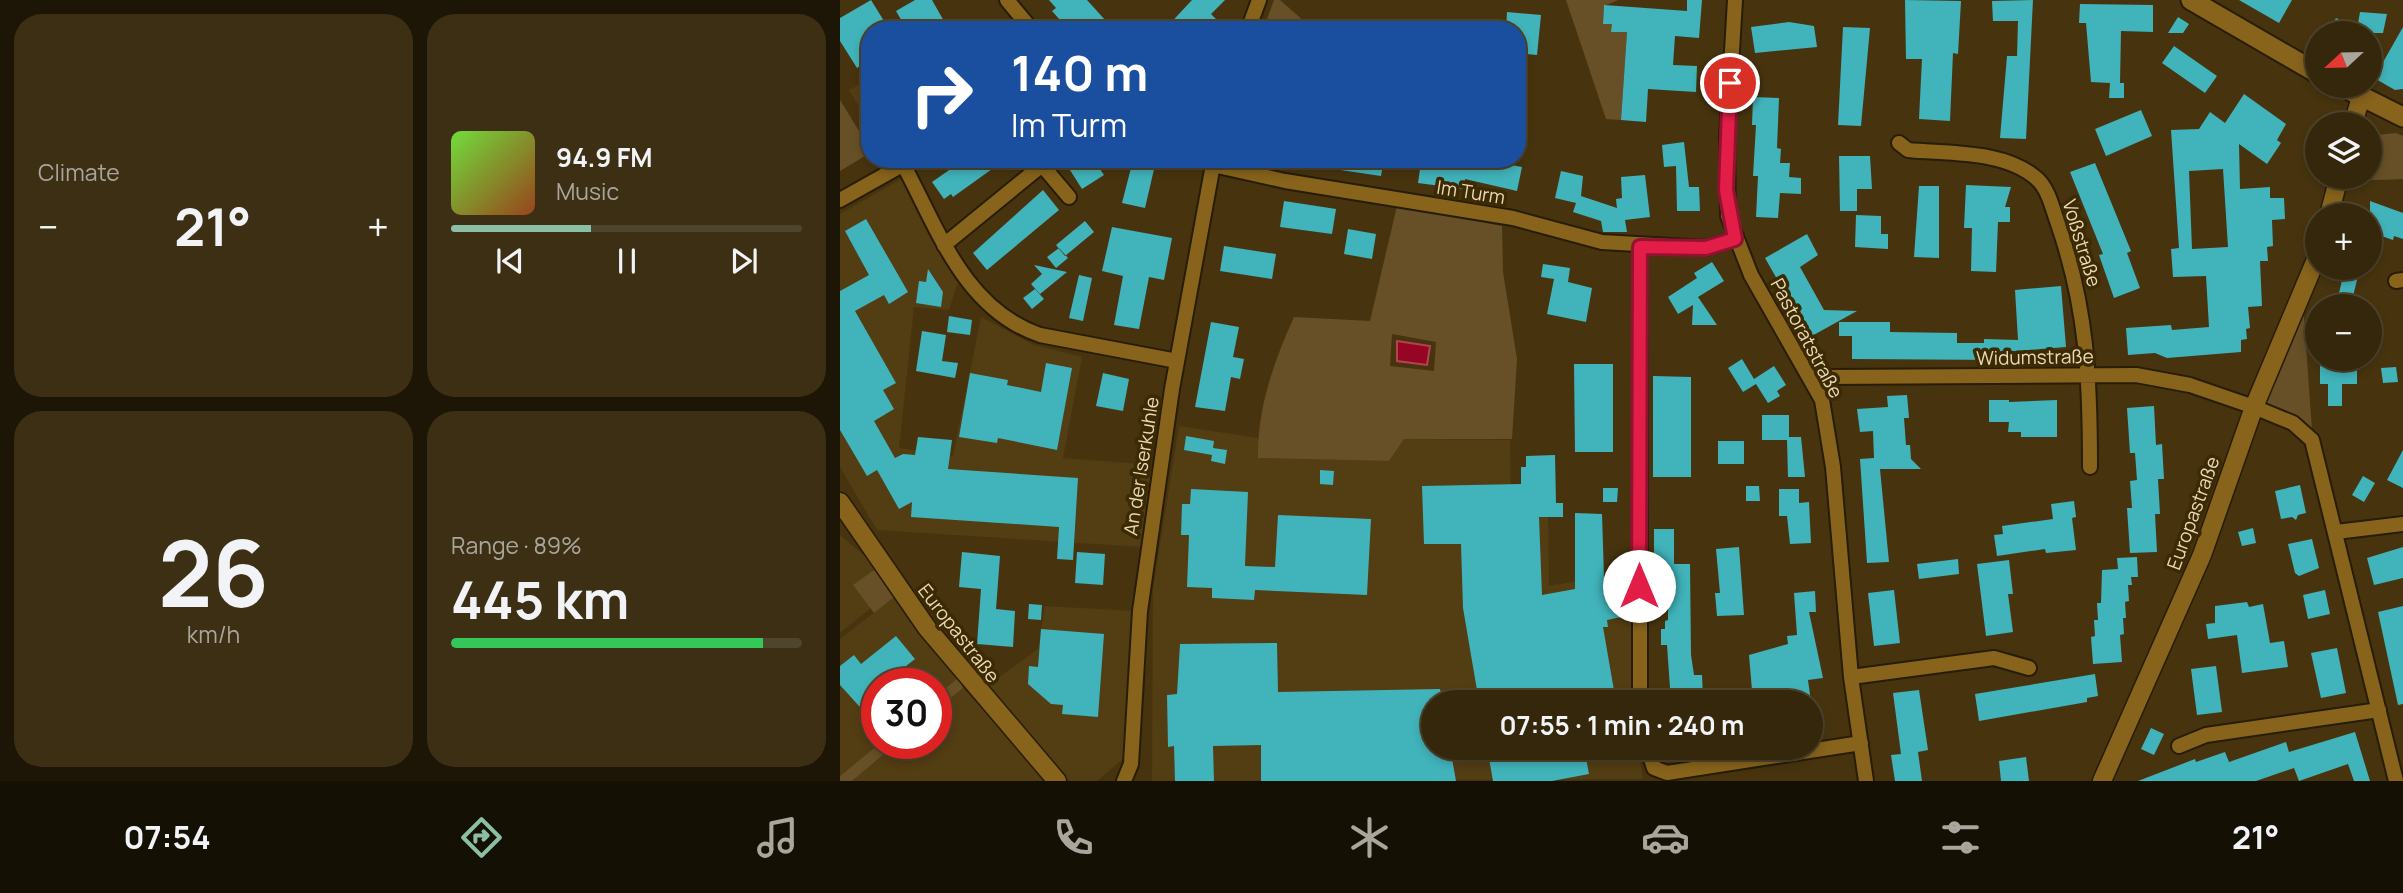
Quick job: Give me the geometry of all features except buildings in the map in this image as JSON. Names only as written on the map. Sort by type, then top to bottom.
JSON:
[{"type":"main road","points":[[2191,0],[2305,66]]},
{"type":"main road","points":[[2363,98],[2403,117]]},
{"type":"street","points":[[1007,0],[1024,21]]},
{"type":"street","points":[[1251,21],[1259,0]]},
{"type":"street","name":"Pastoratstraße","points":[[1735,0],[1726,190],[1735,239],[1751,275],[1822,400],[1833,467],[1851,677],[1866,781]]},
{"type":"street","name":"Voßstraße","points":[[1899,143],[1908,150],[1990,159],[2013,165],[2038,179],[2049,197],[2077,286],[2090,376],[2090,467]]},
{"type":"street","points":[[840,200],[897,168]]},
{"type":"street","points":[[911,168],[944,245],[972,289],[997,311],[1026,330],[1177,361]]},
{"type":"street","points":[[944,245],[1033,168]]},
{"type":"street","points":[[1045,168],[1069,197]]},
{"type":"street","name":"An der Iserkuhle","points":[[1124,781],[1131,764],[1140,611],[1208,168]]},
{"type":"street","name":"Im Turm","points":[[1235,168],[1284,181],[1513,218],[1602,242],[1640,247],[1706,248],[1735,239]]},
{"type":"street","points":[[1640,247],[1640,690]]},
{"type":"street","name":"Europastraße","points":[[2102,781],[2202,555],[2254,407],[2307,280]]},
{"type":"street","name":"Widumstraße","points":[[1814,384],[1827,377],[2136,375],[2190,385],[2293,423],[2312,440],[2396,781]]},
{"type":"street","name":"Europastraße","points":[[840,502],[927,628],[1056,781]]},
{"type":"street","points":[[2336,532],[2403,524]]},
{"type":"street","points":[[1851,677],[1994,658],[2029,668]]},
{"type":"street","points":[[2179,746],[2206,735],[2379,710]]},
{"type":"street","points":[[1823,749],[1861,743]]},
{"type":"street","points":[[1651,760],[1654,768],[1667,773],[1751,760]]},
{"type":"shaded area","points":[[1274,0],[1280,0],[1304,21],[1266,21]]},
{"type":"shaded area","points":[[1566,0],[1618,0],[1604,6],[1603,23],[1612,24],[1612,32],[1627,32],[1621,120],[1606,119]]},
{"type":"shaded area","points":[[861,84],[861,110],[849,90]]},
{"type":"shaded area","points":[[840,100],[861,134],[861,158],[840,171]]},
{"type":"shaded area","points":[[2396,133],[2403,136],[2403,179],[2382,180],[2382,134]]},
{"type":"shaded area","points":[[901,179],[958,282],[949,310],[914,307],[899,448],[953,456],[981,317],[1034,345],[1082,357],[1063,458],[1153,465],[1143,547],[877,530],[840,467],[840,214]]},
{"type":"shaded area","points":[[1397,206],[1502,226],[1503,272],[1517,359],[1512,439],[1404,439],[1389,461],[1258,458],[1260,421],[1268,386],[1294,317],[1370,321]],"holes":[[[1392,334],[1436,342],[1434,371],[1390,366]]]},
{"type":"shaded area","points":[[2303,304],[2305,371],[2308,371],[2312,430],[2261,404]]},
{"type":"shaded area","points":[[1397,341],[1430,346],[1427,365],[1397,361]]},
{"type":"shaded area","points":[[1179,426],[1258,438],[1259,458],[1389,461],[1404,439],[1510,440],[1511,517],[1548,517],[1549,586],[1631,572],[1634,690],[1421,690],[1421,760],[1640,760],[1643,779],[1152,781],[1153,589]]},
{"type":"shaded area","points":[[840,535],[878,567],[854,585],[871,608],[840,633]]},
{"type":"shaded area","points":[[878,567],[898,594],[874,613],[853,585]]},
{"type":"shaded area","points":[[898,594],[951,668],[861,668],[861,759],[840,776],[840,639]]},
{"type":"shaded area","points":[[1045,606],[1134,611],[1123,759],[1097,781],[1069,781],[987,686],[1038,649]]},
{"type":"shaded area","points":[[952,670],[958,678],[952,683]]},
{"type":"shaded area","points":[[958,678],[963,688],[952,697],[952,683]]},
{"type":"shaded area","points":[[963,688],[1049,781],[852,781],[878,759],[952,759],[952,697]]},
{"type":"shaded area","points":[[861,759],[878,759],[852,781],[840,781],[840,776]]},
{"type":"route","points":[[1639,586],[1640,247],[1706,248],[1735,239],[1728,216],[1726,190],[1730,83]]}]
